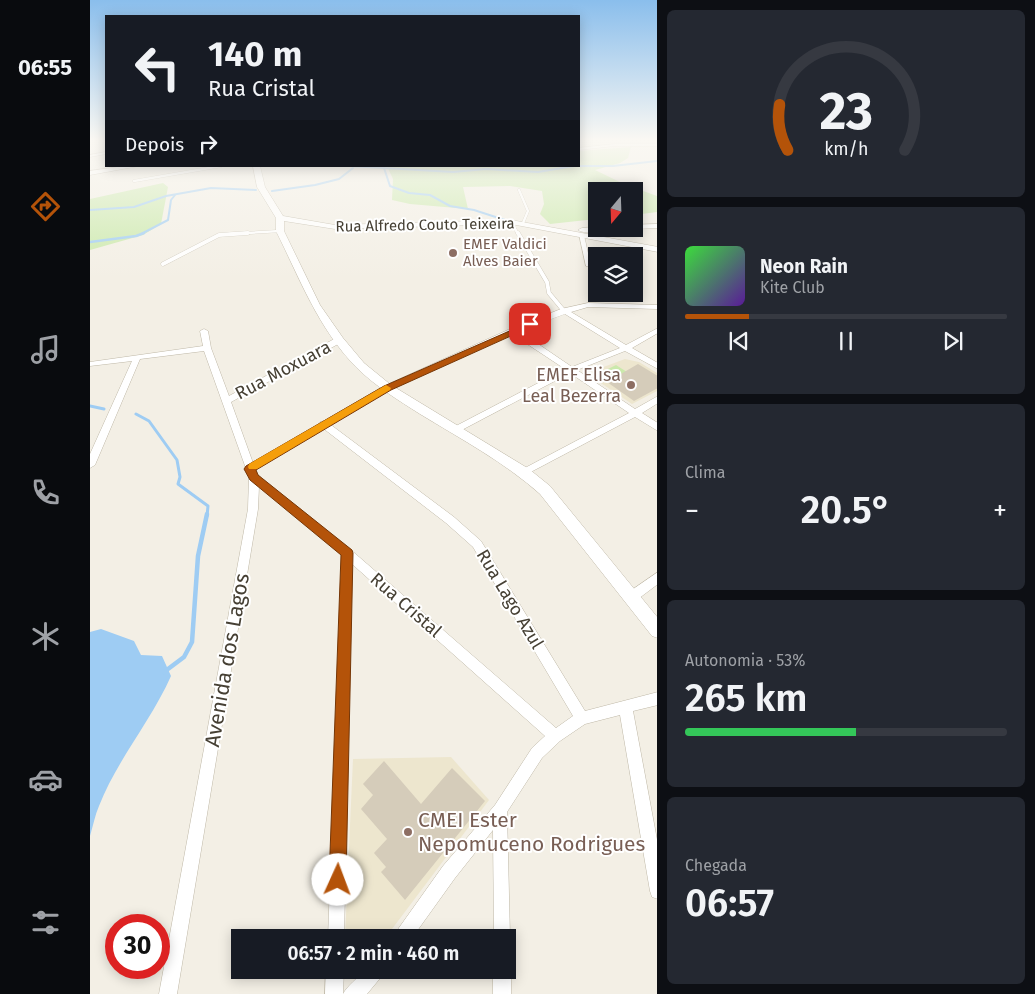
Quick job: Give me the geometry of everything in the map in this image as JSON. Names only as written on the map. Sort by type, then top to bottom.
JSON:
[{"type":"street","points":[[261,186],[280,224],[315,305],[339,340],[360,365],[387,388],[524,472],[545,490],[657,630]]},
{"type":"street","name":"Rua Alfredo Couto Teixeira","points":[[280,224],[336,227],[511,222],[657,250]]},
{"type":"street","points":[[643,227],[657,226]]},
{"type":"street","points":[[563,231],[588,230]]},
{"type":"street","points":[[581,235],[588,262]]},
{"type":"street","points":[[252,473],[323,424],[387,388],[513,331],[575,308],[596,305],[657,308]]},
{"type":"street","points":[[564,312],[657,366]]},
{"type":"street","points":[[513,331],[657,427]]},
{"type":"street","points":[[454,430],[570,370],[626,348],[657,331]]},
{"type":"street","name":"Avenida dos Lagos","points":[[168,994],[253,509],[252,473],[204,332]]},
{"type":"street","name":"Rua Moxuara","points":[[226,400],[339,340]]},
{"type":"street","points":[[90,364],[208,348]]},
{"type":"street","points":[[90,465],[137,358]]},
{"type":"street","points":[[524,472],[657,400]]},
{"type":"street","name":"Rua Lago Azul","points":[[323,424],[456,525],[477,544],[582,718]]},
{"type":"street","name":"Rua Cristal","points":[[252,473],[347,553],[555,736]]},
{"type":"street","points":[[336,929],[347,553]]},
{"type":"street","points":[[630,598],[657,578]]},
{"type":"street","points":[[408,929],[449,872],[500,810],[537,753],[555,736],[582,718],[657,698]]},
{"type":"street","points":[[624,706],[657,886]]},
{"type":"street","points":[[500,810],[502,929]]},
{"type":"street","points":[[334,994],[335,979]]},
{"type":"street","points":[[352,994],[362,987],[369,979]]},
{"type":"street","points":[[502,979],[502,994]]},
{"type":"lane","points":[[519,190],[528,211],[523,223]]},
{"type":"lane","points":[[511,222],[548,282],[549,293],[564,312]]},
{"type":"lane","points":[[163,264],[219,235],[280,224]]},
{"type":"shaded area","name":"EMEF Elisa Leal Bezerra","points":[[625,359],[639,362],[657,373],[657,391],[632,404],[595,379],[590,372]]},
{"type":"shaded area","name":"CMEI Ester Nepomuceno Rodrigues","points":[[451,757],[489,800],[392,929],[345,929],[353,759]]},
{"type":"green space","points":[[148,186],[168,187],[161,224],[143,235],[90,250],[90,199]]},
{"type":"green space","points":[[393,186],[492,186],[463,187],[468,209],[410,204],[392,200]]},
{"type":"green space","points":[[512,186],[588,186],[588,220],[550,224],[540,214],[544,204],[542,191]]},
{"type":"green space","points":[[643,191],[657,196],[657,212],[643,214]]},
{"type":"green space","points":[[616,365],[627,372],[607,382],[596,375]]},
{"type":"water","points":[[101,629],[134,641],[141,655],[162,656],[171,676],[154,709],[106,789],[90,836],[90,632]]},
{"type":"building","points":[[638,364],[657,375],[657,389],[634,401],[607,382]]},
{"type":"building","points":[[384,761],[421,804],[452,768],[485,801],[405,900],[381,872],[386,867],[374,853],[387,839],[361,809],[373,795],[363,784]]},
{"type":"waterway","points":[[272,191],[305,186]]},
{"type":"waterway","points":[[391,186],[409,193],[430,195],[450,206],[474,210],[508,221]]},
{"type":"waterway","points":[[90,210],[134,207],[166,196],[211,188],[256,190]]},
{"type":"waterway","points":[[141,234],[168,220],[171,200],[175,195]]},
{"type":"waterway","points":[[90,242],[136,236],[144,233]]},
{"type":"waterway","points":[[90,406],[104,409]]},
{"type":"waterway","points":[[136,414],[149,421],[177,460],[180,477],[178,484],[208,506],[207,516]]},
{"type":"waterway","points":[[164,672],[184,657],[192,642],[198,556],[207,514]]},
{"type":"slow traffic","points":[[253,467],[386,388]]},
{"type":"place","name":"EMEF Valdici Alves Baier","points":[[453,253]]},
{"type":"place","name":"EMEF Elisa Leal Bezerra","points":[[631,385]]},
{"type":"place","name":"CMEI Ester Nepomuceno Rodrigues","points":[[408,832]]},
{"type":"route","points":[[338,880],[347,553],[254,477],[250,469],[323,424],[387,388],[530,324]]}]
